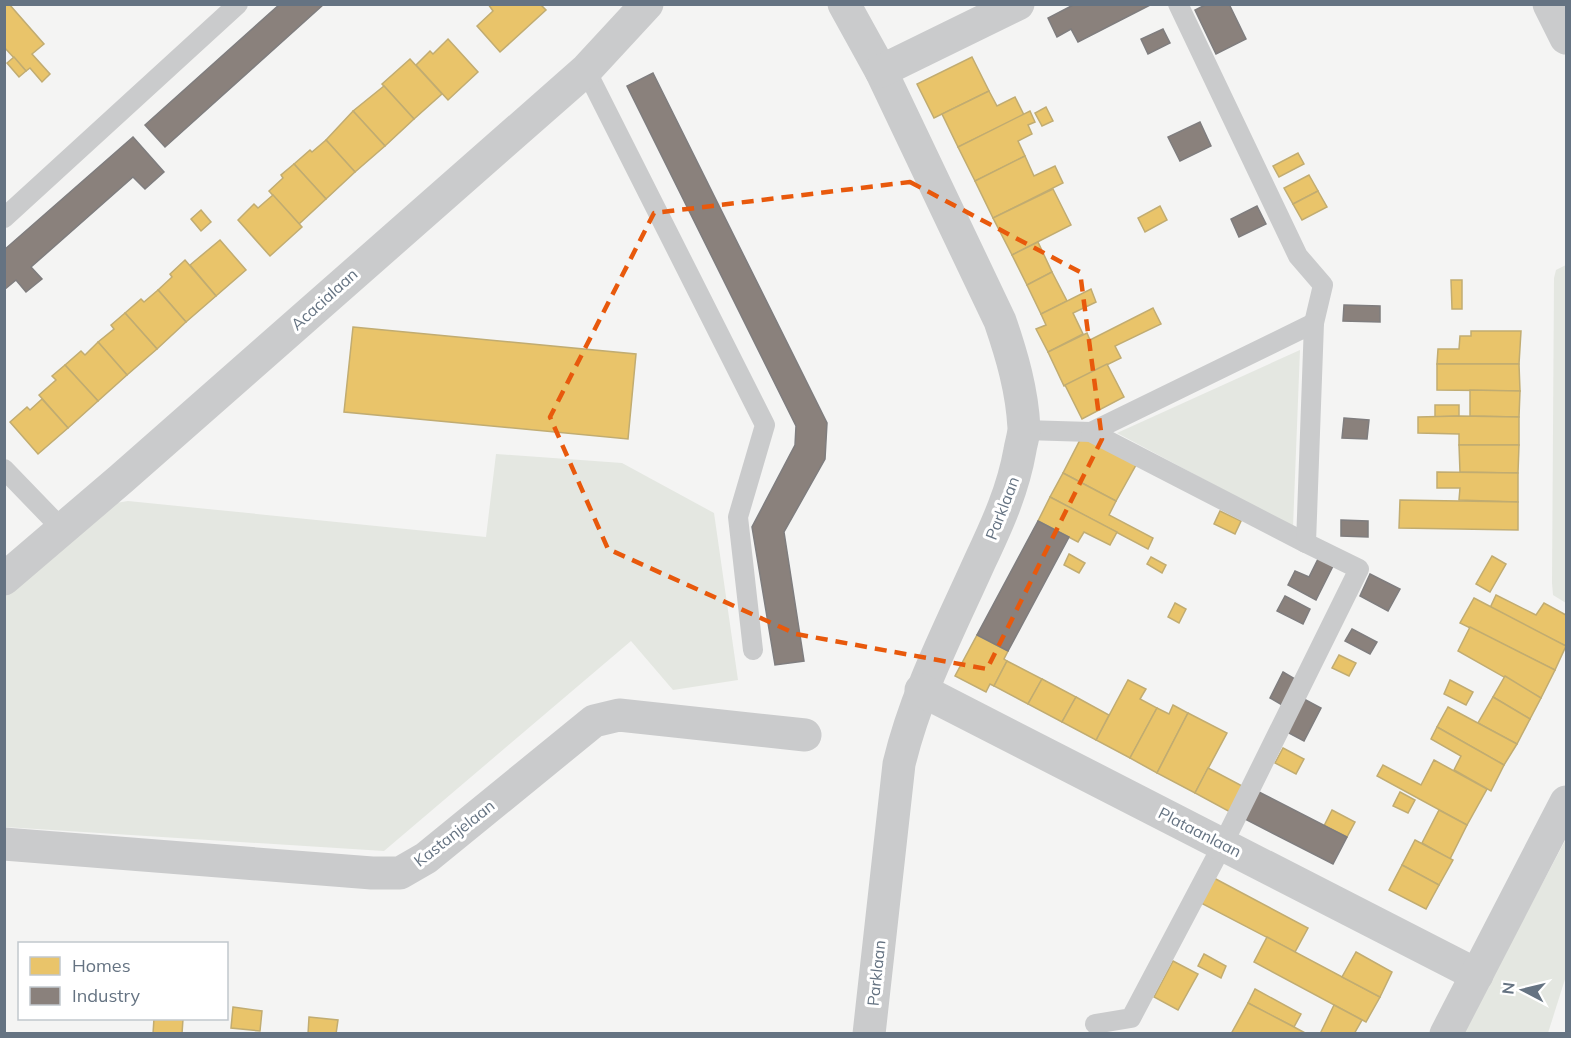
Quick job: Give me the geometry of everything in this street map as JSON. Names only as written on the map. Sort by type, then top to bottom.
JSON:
[{"type":"street","name":"Parklaan","points":[[844,4],[881,71],[1000,321],[1020,388],[1024,430],[1016,472],[1005,506],[921,690],[908,728],[899,764],[869,1034]]},
{"type":"street","points":[[881,71],[1018,4]]},
{"type":"street","points":[[1549,4],[1566,38]]},
{"type":"street","name":"Acacialaan","points":[[4,579],[63,530],[585,70],[648,8]]},
{"type":"street","name":"Plataanlaan","points":[[921,690],[1477,975]]},
{"type":"street","name":"Kastanjelaan","points":[[4,844],[372,873],[400,873],[426,858],[594,721],[619,715],[806,735]]},
{"type":"street","points":[[1446,1034],[1566,802]]},
{"type":"lane","points":[[4,218],[238,4]]},
{"type":"lane","points":[[1178,4],[1298,256],[1323,285],[1314,323],[1306,543]]},
{"type":"lane","points":[[585,70],[765,425],[738,518],[753,650]]},
{"type":"lane","points":[[1091,432],[1314,323]]},
{"type":"lane","points":[[1024,430],[1091,432],[1359,569],[1223,844],[1131,1018],[1095,1024]]},
{"type":"lane","points":[[4,469],[63,530]]},
{"type":"highlighted area","points":[[910,182],[1080,272],[1102,439],[987,669],[796,634],[608,549],[550,417],[654,213]]},
{"type":"shaded area","points":[[1566,265],[1566,603],[1553,595],[1552,583],[1554,278],[1556,270]]},
{"type":"shaded area","points":[[1300,350],[1293,527],[1117,433]]},
{"type":"shaded area","points":[[496,454],[622,463],[714,513],[738,680],[673,690],[631,641],[384,851],[5,827],[4,597],[110,504],[128,501],[486,537]]},
{"type":"shaded area","points":[[1566,839],[1566,976],[1548,1033],[1462,1034]]},
{"type":"building: Homes","points":[[4,4],[9,4],[44,44],[32,54],[50,74],[42,82],[30,68],[26,71],[4,47]]},
{"type":"building: Homes","points":[[488,4],[540,4],[546,10],[500,52],[477,26],[493,11]]},
{"type":"building: Homes","points":[[448,39],[478,72],[448,100],[416,65],[430,51],[433,54]]},
{"type":"building: Homes","points":[[14,57],[26,71],[19,77],[7,63]]},
{"type":"building: Homes","points":[[972,57],[989,91],[934,118],[917,84]]},
{"type":"building: Homes","points":[[410,59],[442,94],[414,119],[382,84]]},
{"type":"building: Homes","points":[[384,86],[414,119],[385,146],[353,111]]},
{"type":"building: Homes","points":[[989,91],[997,106],[1015,97],[1024,115],[958,147],[942,114]]},
{"type":"building: Homes","points":[[1046,107],[1053,121],[1042,126],[1035,113]]},
{"type":"building: Homes","points":[[353,111],[385,146],[355,172],[326,140]]},
{"type":"building: Homes","points":[[1030,111],[1035,122],[1028,125],[1032,134],[1018,141],[1025,156],[975,181],[958,147]]},
{"type":"building: Homes","points":[[326,140],[355,172],[326,199],[294,164]]},
{"type":"building: Homes","points":[[1298,153],[1304,164],[1279,177],[1273,166]]},
{"type":"building: Homes","points":[[1025,156],[1034,176],[1055,166],[1063,183],[993,218],[975,181]]},
{"type":"building: Homes","points":[[294,164],[326,199],[299,224],[269,191],[283,178],[281,175]]},
{"type":"building: Homes","points":[[1309,175],[1318,191],[1293,204],[1284,188]]},
{"type":"building: Homes","points":[[1053,189],[1071,225],[1012,255],[993,218]]},
{"type":"building: Homes","points":[[1318,191],[1327,207],[1302,220],[1293,204]]},
{"type":"building: Homes","points":[[273,195],[302,227],[270,256],[238,220],[254,204],[258,208]]},
{"type":"building: Homes","points":[[1160,206],[1167,220],[1145,232],[1138,218]]},
{"type":"building: Homes","points":[[201,210],[211,222],[201,231],[191,219]]},
{"type":"building: Homes","points":[[220,240],[246,270],[216,296],[190,265]]},
{"type":"building: Homes","points":[[1038,242],[1052,272],[1027,285],[1012,255]]},
{"type":"building: Homes","points":[[185,260],[216,296],[186,322],[158,290]]},
{"type":"building: Homes","points":[[1052,272],[1067,301],[1041,314],[1027,285]]},
{"type":"building: Homes","points":[[1451,280],[1462,280],[1462,309],[1452,309]]},
{"type":"building: Homes","points":[[1091,289],[1096,302],[1073,313],[1083,334],[1048,352],[1036,329],[1046,325],[1041,314]]},
{"type":"building: Homes","points":[[158,290],[186,322],[157,349],[125,313],[141,299],[144,302]]},
{"type":"building: Homes","points":[[1153,308],[1161,324],[1115,346],[1121,358],[1064,386],[1048,352],[1087,333],[1090,340]]},
{"type":"building: Homes","points":[[125,313],[157,349],[127,375],[98,342],[114,329],[111,325]]},
{"type":"building: Homes","points":[[353,327],[636,354],[628,439],[344,412]]},
{"type":"building: Homes","points":[[1471,331],[1521,331],[1519,364],[1437,364],[1438,349],[1459,349],[1460,336],[1471,336]]},
{"type":"building: Homes","points":[[98,342],[127,375],[98,401],[65,365],[81,351],[85,355]]},
{"type":"building: Homes","points":[[1107,364],[1124,397],[1082,419],[1065,385]]},
{"type":"building: Homes","points":[[1437,364],[1519,364],[1520,391],[1437,390]]},
{"type":"building: Homes","points":[[65,365],[98,401],[68,428],[39,395],[56,380],[52,376]]},
{"type":"building: Homes","points":[[1470,390],[1520,391],[1519,417],[1470,416]]},
{"type":"building: Homes","points":[[42,399],[68,428],[38,454],[10,422],[27,407],[30,410]]},
{"type":"building: Homes","points":[[1435,405],[1459,405],[1459,416],[1435,417]]},
{"type":"building: Homes","points":[[1418,417],[1519,417],[1519,445],[1459,445],[1459,434],[1418,433]]},
{"type":"building: Homes","points":[[1082,436],[1136,465],[1116,501],[1063,473]]},
{"type":"building: Homes","points":[[1459,445],[1519,445],[1518,473],[1460,472]]},
{"type":"building: Homes","points":[[1437,472],[1518,473],[1518,502],[1459,500],[1460,488],[1437,488]]},
{"type":"building: Homes","points":[[1063,473],[1116,501],[1109,515],[1153,538],[1148,549],[1050,497]]},
{"type":"building: Homes","points":[[1050,497],[1117,532],[1110,545],[1084,532],[1078,542],[1038,521]]},
{"type":"building: Homes","points":[[1400,500],[1518,502],[1518,530],[1399,528]]},
{"type":"building: Homes","points":[[1220,511],[1241,521],[1235,534],[1214,524]]},
{"type":"building: Homes","points":[[1069,554],[1085,563],[1079,573],[1064,565]]},
{"type":"building: Homes","points":[[1492,556],[1506,564],[1490,592],[1476,584]]},
{"type":"building: Homes","points":[[1151,557],[1166,565],[1162,573],[1147,564]]},
{"type":"building: Homes","points":[[1496,595],[1536,615],[1544,603],[1566,615],[1566,646],[1490,608]]},
{"type":"building: Homes","points":[[1474,598],[1566,646],[1555,670],[1460,623]]},
{"type":"building: Homes","points":[[1175,603],[1186,609],[1179,623],[1168,617]]},
{"type":"building: Homes","points":[[1470,627],[1555,670],[1541,698],[1458,651]]},
{"type":"building: Homes","points":[[977,635],[1008,651],[1004,659],[1007,661],[994,686],[990,684],[986,692],[955,676]]},
{"type":"building: Homes","points":[[1339,655],[1356,663],[1349,676],[1332,668]]},
{"type":"building: Homes","points":[[1007,661],[1042,679],[1028,704],[994,686]]},
{"type":"building: Homes","points":[[1505,676],[1541,698],[1530,719],[1493,697]]},
{"type":"building: Homes","points":[[1042,679],[1076,697],[1062,722],[1028,704]]},
{"type":"building: Homes","points":[[1128,680],[1146,689],[1140,699],[1157,708],[1130,758],[1096,740]]},
{"type":"building: Homes","points":[[1450,680],[1473,692],[1466,705],[1444,694]]},
{"type":"building: Homes","points":[[1076,697],[1109,715],[1096,740],[1062,722]]},
{"type":"building: Homes","points":[[1493,697],[1530,719],[1517,744],[1478,723]]},
{"type":"building: Homes","points":[[1173,705],[1188,713],[1157,773],[1130,758],[1157,708],[1169,714]]},
{"type":"building: Homes","points":[[1448,707],[1517,744],[1504,765],[1437,727]]},
{"type":"building: Homes","points":[[1188,713],[1227,733],[1195,793],[1157,773]]},
{"type":"building: Homes","points":[[1437,727],[1504,765],[1491,791],[1454,770],[1461,756],[1431,739]]},
{"type":"building: Homes","points":[[1283,748],[1304,759],[1296,774],[1275,763]]},
{"type":"building: Homes","points":[[1434,760],[1487,789],[1467,825],[1377,776],[1383,765],[1421,785]]},
{"type":"building: Homes","points":[[1208,768],[1246,788],[1232,813],[1195,793]]},
{"type":"building: Homes","points":[[1400,792],[1415,800],[1408,813],[1393,806]]},
{"type":"building: Homes","points":[[1332,810],[1355,822],[1347,837],[1324,826]]},
{"type":"building: Homes","points":[[1439,810],[1467,825],[1450,859],[1422,843]]},
{"type":"building: Homes","points":[[1415,840],[1453,860],[1439,885],[1402,865]]},
{"type":"building: Homes","points":[[1402,865],[1439,885],[1426,909],[1389,890]]},
{"type":"building: Homes","points":[[1212,877],[1308,928],[1295,952],[1199,902]]},
{"type":"building: Homes","points":[[1267,937],[1380,997],[1366,1022],[1254,962]]},
{"type":"building: Homes","points":[[1356,952],[1392,972],[1380,997],[1342,977]]},
{"type":"building: Homes","points":[[1204,954],[1226,966],[1221,978],[1198,966]]},
{"type":"building: Homes","points":[[1173,961],[1198,974],[1178,1010],[1154,997]]},
{"type":"building: Homes","points":[[1255,989],[1301,1014],[1294,1027],[1248,1003]]},
{"type":"building: Homes","points":[[1248,1003],[1294,1027],[1307,1034],[1231,1034]]},
{"type":"building: Homes","points":[[1334,1005],[1362,1020],[1354,1034],[1320,1034]]},
{"type":"building: Homes","points":[[233,1007],[262,1011],[260,1031],[231,1028]]},
{"type":"building: Homes","points":[[309,1017],[338,1020],[336,1034],[308,1034]]},
{"type":"building: Homes","points":[[154,1020],[183,1020],[182,1034],[153,1034]]},
{"type":"building: Industry","points":[[280,4],[324,4],[165,147],[145,125]]},
{"type":"building: Industry","points":[[1075,4],[1152,4],[1078,42],[1071,29],[1057,37],[1048,18]]},
{"type":"building: Industry","points":[[1207,4],[1229,4],[1246,39],[1216,54],[1195,10]]},
{"type":"building: Industry","points":[[1163,29],[1170,43],[1148,54],[1141,39]]},
{"type":"building: Industry","points":[[653,73],[827,423],[825,459],[784,532],[804,661],[775,665],[752,527],[795,445],[796,426],[627,86]]},
{"type":"building: Industry","points":[[1200,122],[1211,146],[1180,161],[1168,137]]},
{"type":"building: Industry","points":[[133,137],[164,172],[145,189],[133,177],[31,267],[42,279],[26,292],[16,280],[4,290],[4,250]]},
{"type":"building: Industry","points":[[1257,206],[1266,224],[1239,237],[1231,219]]},
{"type":"building: Industry","points":[[1344,305],[1380,306],[1380,322],[1343,321]]},
{"type":"building: Industry","points":[[1344,418],[1369,420],[1367,439],[1342,438]]},
{"type":"building: Industry","points":[[1341,520],[1368,521],[1368,537],[1341,536]]},
{"type":"building: Industry","points":[[1038,521],[1069,537],[1008,651],[977,635]]},
{"type":"building: Industry","points":[[1319,557],[1334,564],[1316,600],[1288,585],[1295,571],[1309,577]]},
{"type":"building: Industry","points":[[1370,574],[1400,589],[1388,611],[1360,596]]},
{"type":"building: Industry","points":[[1285,596],[1310,609],[1303,624],[1277,611]]},
{"type":"building: Industry","points":[[1352,629],[1377,642],[1370,654],[1345,641]]},
{"type":"building: Industry","points":[[1283,672],[1295,679],[1282,705],[1270,698]]},
{"type":"building: Industry","points":[[1302,698],[1321,708],[1304,741],[1285,731]]},
{"type":"building: Industry","points":[[1255,790],[1347,837],[1333,864],[1241,817]]}]
